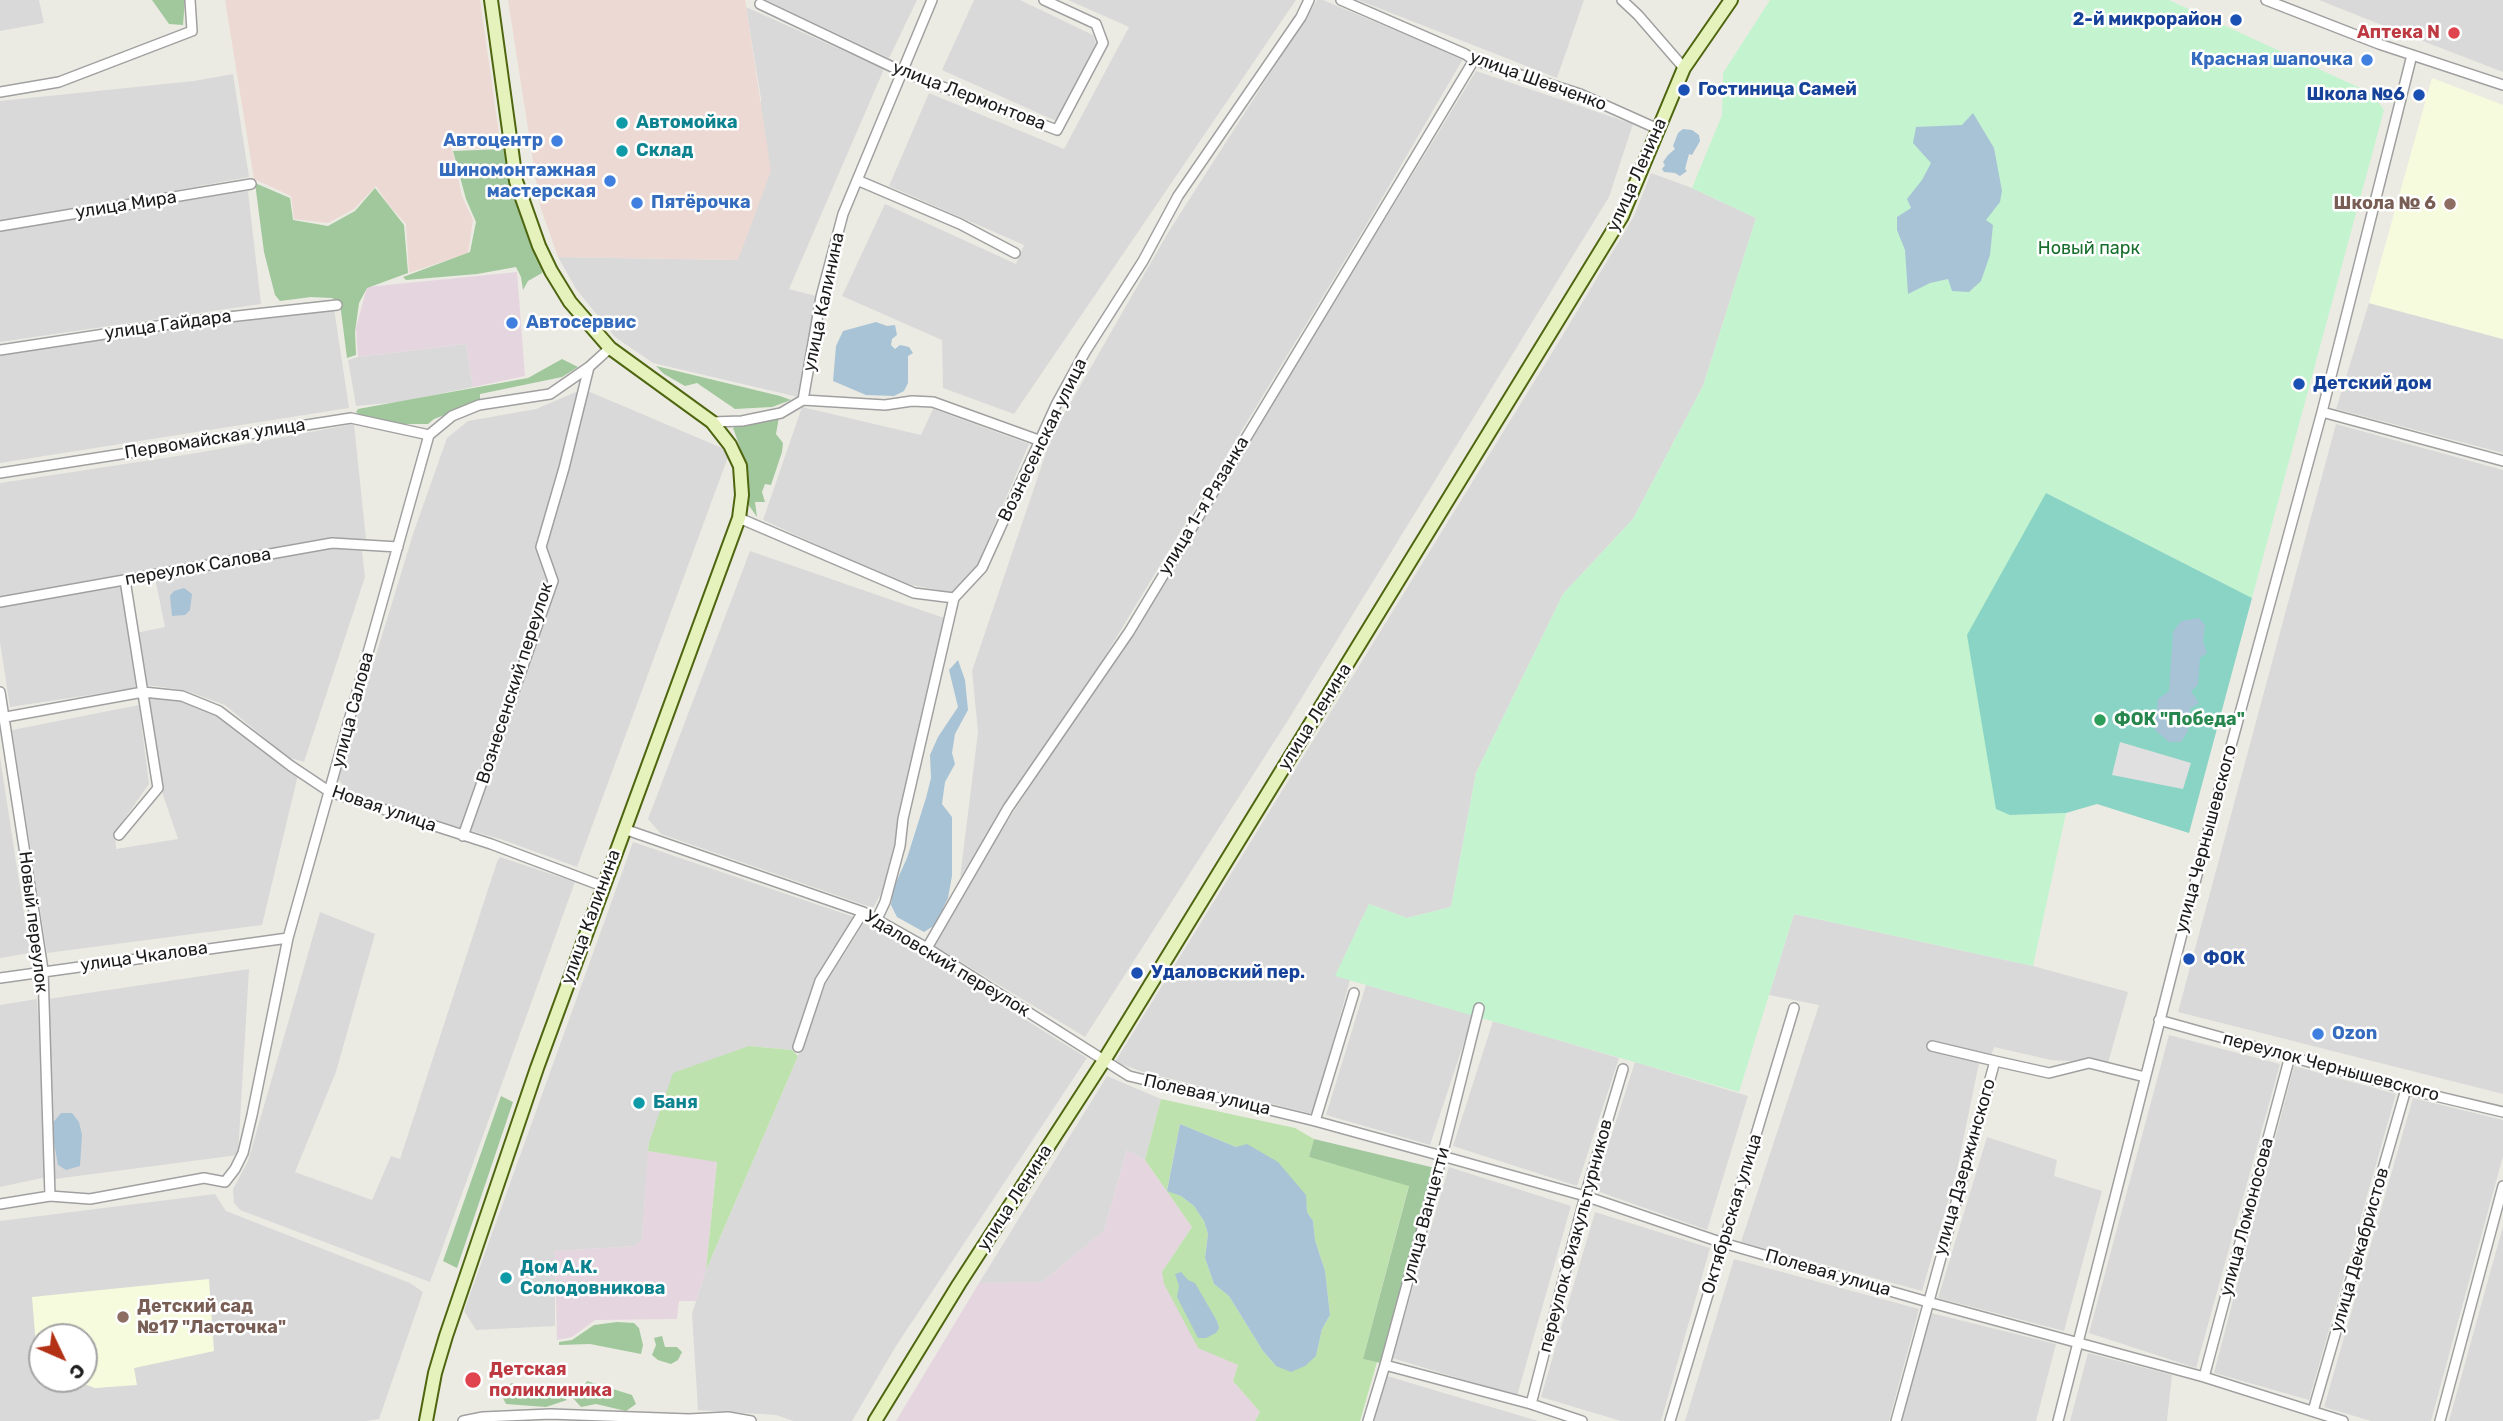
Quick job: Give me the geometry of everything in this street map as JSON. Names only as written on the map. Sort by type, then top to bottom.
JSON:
[{"type":"street","points":[[0,92],[59,82],[192,31],[190,0]]},
{"type":"street","name":"улица Калинина","points":[[426,1421],[435,1373],[446,1336],[537,1068],[739,518],[741,495],[740,466],[730,445],[712,422],[610,348],[570,302],[545,258],[516,181],[491,0]]},
{"type":"street","name":"улица Калинина","points":[[803,400],[821,297],[843,214],[932,0]]},
{"type":"street","name":"улица Лермонтова","points":[[760,4],[902,72],[1057,130],[1102,43],[1096,24],[1044,0]]},
{"type":"street","name":"Вознесенская улица","points":[[954,598],[982,568],[1056,405],[1085,352],[1143,261],[1178,196],[1301,17],[1309,0]]},
{"type":"street","name":"улица Шевченко","points":[[1341,0],[1474,60],[1580,94],[1658,129]]},
{"type":"street","points":[[1622,0],[1684,68]]},
{"type":"street","points":[[1632,0],[1638,15]]},
{"type":"street","name":"улица Ленина","points":[[876,1421],[959,1284],[1103,1062],[1622,216],[1684,68],[1731,0]]},
{"type":"street","points":[[2266,0],[2412,55],[2503,85]]},
{"type":"street","name":"улица Чернышевского","points":[[2058,1421],[2159,1020],[2322,411],[2412,55]]},
{"type":"street","name":"улица 1-я Рязанка","points":[[927,948],[1008,808],[1129,632],[1474,60]]},
{"type":"street","points":[[858,180],[960,225],[1015,253]]},
{"type":"street","name":"улица Мира","points":[[0,226],[251,184]]},
{"type":"street","name":"улица Гайдара","points":[[0,350],[183,322],[337,305]]},
{"type":"street","points":[[429,435],[452,416],[479,405],[550,394],[589,367],[610,348]]},
{"type":"street","name":"Вознесенский переулок","points":[[463,836],[553,581],[541,547],[589,367]]},
{"type":"street","points":[[712,422],[742,421],[781,413],[803,400],[885,405],[912,401],[933,402],[1041,441]]},
{"type":"street","points":[[2322,411],[2503,461]]},
{"type":"street","name":"Первомайская улица","points":[[0,472],[351,418],[429,435]]},
{"type":"street","name":"улица Салова","points":[[50,1196],[90,1199],[204,1178],[225,1182],[243,1153],[288,938],[429,435]]},
{"type":"street","points":[[739,518],[914,593],[954,598],[903,819],[900,846],[885,902],[876,921]]},
{"type":"street","name":"переулок Салова","points":[[0,602],[332,543],[398,547]]},
{"type":"street","points":[[119,835],[158,788],[125,580]]},
{"type":"street","name":"Новый переулок","points":[[0,692],[43,970],[50,1196]]},
{"type":"street","name":"Новая улица","points":[[2,718],[143,692],[182,696],[219,712],[330,792],[602,886]]},
{"type":"street","name":"Удаловский переулок","points":[[624,829],[863,912],[927,948],[1081,1045],[1103,1062]]},
{"type":"street","points":[[798,1047],[820,981],[863,912]]},
{"type":"street","name":"улица Чкалова","points":[[0,978],[288,938]]},
{"type":"street","points":[[1315,1121],[1354,993]]},
{"type":"street","name":"улица Ванцетти","points":[[1368,1421],[1442,1156],[1479,1008]]},
{"type":"street","name":"Октябрьская улица","points":[[1670,1421],[1794,1008]]},
{"type":"street","name":"переулок Чернышевского","points":[[2159,1020],[2406,1089],[2503,1112]]},
{"type":"street","points":[[1932,1046],[1995,1061]]},
{"type":"street","name":"улица Ломоносова","points":[[2204,1377],[2290,1056]]},
{"type":"street","name":"улица Дзержинского","points":[[1896,1421],[1995,1061],[2049,1073],[2088,1063],[2145,1077]]},
{"type":"street","name":"Полевая улица","points":[[1103,1062],[1129,1076],[1315,1121],[1585,1196],[1723,1243],[2204,1377],[2343,1421]]},
{"type":"street","name":"переулок Физкультурников","points":[[1531,1404],[1585,1196],[1623,1069]]},
{"type":"street","name":"улица Декабристов","points":[[2313,1411],[2406,1089]]},
{"type":"street","points":[[2440,1421],[2503,1186]]},
{"type":"street","points":[[0,1204],[50,1196]]},
{"type":"street","points":[[1385,1365],[1531,1404],[1582,1421]]},
{"type":"street","points":[[463,1421],[483,1417],[550,1414],[689,1419],[728,1416],[751,1421]]},
{"type":"shaded area","points":[[0,0],[39,0],[44,23],[0,31]]},
{"type":"shaded area","points":[[225,0],[480,0],[501,148],[452,149],[462,196],[473,220],[468,253],[409,273],[406,224],[376,186],[354,209],[328,223],[294,219],[291,196],[254,179]]},
{"type":"shaded area","points":[[508,0],[745,0],[771,171],[738,260],[558,257],[540,206]]},
{"type":"shaded area","points":[[766,0],[917,0],[889,58]]},
{"type":"shaded area","points":[[974,0],[1020,0],[1093,35],[1096,44],[1056,121],[942,70]]},
{"type":"shaded area","points":[[1068,0],[1296,0],[1014,414],[943,388],[942,340],[842,296],[885,204],[1016,264],[1024,245],[889,186],[929,93],[1064,149],[1129,27]]},
{"type":"shaded area","points":[[1317,0],[1323,0],[1463,59],[1368,222],[1099,666],[960,878],[978,732],[972,671],[1052,435],[1169,231]]},
{"type":"shaded area","points":[[1358,0],[1584,0],[1557,78]]},
{"type":"shaded area","points":[[2319,0],[2503,0],[2503,72],[2402,33]]},
{"type":"shaded area","points":[[746,7],[884,69],[789,289],[816,296],[798,397],[653,363],[615,337],[576,289],[558,257],[738,260],[761,99]]},
{"type":"shaded area","points":[[1476,71],[1633,124],[1609,197],[1285,725],[1085,1037],[933,945],[972,875],[1134,629]]},
{"type":"shaded area","points":[[233,74],[249,177],[0,222],[0,101],[194,81]]},
{"type":"shaded area","name":"Школа № 6","points":[[2432,78],[2503,105],[2503,339],[2369,303]]},
{"type":"shaded area","points":[[1973,113],[1994,148],[2002,191],[2000,202],[1986,220],[1993,225],[1990,255],[1981,281],[1969,292],[1952,291],[1948,279],[1930,283],[1908,294],[1905,250],[1897,230],[1897,217],[1911,208],[1907,199],[1931,163],[1913,143],[1916,127],[1962,125]]},
{"type":"shaded area","points":[[1683,129],[1692,130],[1699,135],[1700,141],[1692,155],[1689,154],[1685,169],[1687,171],[1680,176],[1662,169],[1665,165],[1663,162],[1675,149],[1673,146],[1678,133]]},
{"type":"shaded area","points":[[1651,173],[1692,188],[1756,218],[1703,386],[1633,519],[1563,594],[1476,773],[1451,907],[1407,918],[1369,904],[1336,975],[1350,980],[1313,1114],[1143,1072],[1115,1062],[1561,338],[1634,216]]},
{"type":"shaded area","points":[[248,191],[261,304],[0,342],[0,230]]},
{"type":"shaded area","points":[[517,272],[525,376],[473,387],[466,344],[358,357],[356,328],[367,287]]},
{"type":"shaded area","points":[[2369,303],[2503,339],[2503,453],[2336,409]]},
{"type":"shaded area","points":[[334,308],[349,408],[0,463],[0,353],[260,314]]},
{"type":"shaded area","points":[[876,322],[887,326],[895,325],[897,335],[892,339],[891,345],[895,349],[900,345],[909,347],[913,353],[908,356],[908,383],[904,391],[894,396],[866,395],[833,381],[836,346],[843,331]]},
{"type":"shaded area","points":[[466,344],[473,387],[399,402],[356,406],[348,360]]},
{"type":"shaded area","points":[[583,389],[722,448],[728,457],[577,867],[503,840],[353,796],[338,779],[414,531],[447,438],[468,421],[536,409]]},
{"type":"shaded area","points":[[802,407],[921,435],[933,409],[1029,444],[978,563],[965,584],[954,593],[901,583],[763,520]]},
{"type":"shaded area","points":[[354,424],[366,539],[321,539],[0,597],[0,483],[197,453]]},
{"type":"shaded area","points":[[2336,424],[2503,470],[2503,1094],[2178,1012]]},
{"type":"shaded area","name":"ФОК \"Победа\"","points":[[2046,493],[2252,598],[2189,833],[2097,804],[2066,813],[2010,815],[1996,809],[1967,635]]},
{"type":"shaded area","points":[[328,548],[362,551],[365,577],[304,762],[287,757],[225,705],[184,690],[146,685],[136,633],[165,627],[155,578]]},
{"type":"shaded area","points":[[750,551],[944,618],[894,855],[884,888],[873,908],[661,834],[648,819]]},
{"type":"shaded area","points":[[121,585],[136,688],[10,707],[0,642],[0,607]]},
{"type":"shaded area","points":[[184,588],[192,594],[190,610],[185,615],[172,616],[170,596],[174,591]]},
{"type":"shaded area","points":[[2199,618],[2205,625],[2203,641],[2207,653],[2200,658],[2198,685],[2191,691],[2199,703],[2190,709],[2188,731],[2181,742],[2169,742],[2155,730],[2158,699],[2169,691],[2173,632],[2181,621]]},
{"type":"shaded area","points":[[958,660],[965,680],[968,710],[955,734],[952,753],[955,764],[945,782],[942,804],[952,817],[952,876],[948,898],[935,925],[924,932],[897,917],[891,905],[893,889],[907,858],[926,798],[931,778],[930,755],[938,737],[958,707],[949,670]]},
{"type":"shaded area","points":[[146,697],[180,699],[196,704],[218,716],[298,775],[262,925],[47,953],[12,730],[139,705],[149,784],[115,832],[116,849],[178,839],[160,786]]},
{"type":"shaded area","points":[[2120,742],[2191,763],[2183,789],[2112,775]]},
{"type":"shaded area","points":[[0,757],[30,953],[0,958]]},
{"type":"shaded area","points":[[633,842],[854,917],[818,981],[792,1050],[749,1046],[649,1143],[642,1239],[635,1246],[555,1251],[555,1326],[476,1330],[464,1311]]},
{"type":"shaded area","points":[[500,857],[575,882],[430,1282],[240,1210],[234,1203],[233,1189],[248,1161],[320,912],[375,934],[336,1072],[295,1172],[372,1200],[391,1156],[400,1159]]},
{"type":"shaded area","points":[[1794,914],[2033,966],[2128,992],[2108,1063],[2051,1060],[1994,1047],[1991,1056],[1930,1040],[1926,1049],[1979,1063],[1957,1170],[1922,1291],[1741,1242],[1819,1005],[1769,995]]},
{"type":"shaded area","points":[[864,923],[907,946],[1087,1058],[896,1346],[852,1421],[793,1421],[776,1415],[698,1410],[692,1314],[706,1270],[798,1056],[826,983]]},
{"type":"shaded area","points":[[249,969],[238,1155],[55,1179],[49,1120],[51,1099],[48,999]]},
{"type":"shaded area","points":[[1366,985],[1473,1015],[1430,1145],[1326,1115]]},
{"type":"shaded area","points":[[37,999],[47,1177],[0,1187],[0,1005]]},
{"type":"shaded area","points":[[1493,1021],[1619,1058],[1577,1186],[1453,1146]]},
{"type":"shaded area","points":[[2169,1035],[2280,1064],[2196,1368],[2089,1333]]},
{"type":"shaded area","points":[[1635,1062],[1748,1096],[1707,1230],[1594,1190]]},
{"type":"shaded area","points":[[2294,1066],[2396,1094],[2309,1400],[2214,1373]]},
{"type":"shaded area","points":[[1107,1076],[1161,1099],[1145,1160],[1127,1150],[1104,1231],[1042,1282],[979,1283]]},
{"type":"shaded area","points":[[2413,1098],[2503,1120],[2503,1156],[2431,1421],[2371,1421],[2324,1407]]},
{"type":"shaded area","points":[[61,1113],[72,1113],[79,1122],[82,1135],[80,1166],[66,1170],[58,1165],[51,1125]]},
{"type":"shaded area","points":[[1180,1124],[1236,1147],[1247,1144],[1278,1162],[1306,1195],[1307,1212],[1313,1221],[1315,1240],[1325,1271],[1330,1315],[1322,1329],[1316,1356],[1305,1366],[1291,1372],[1276,1366],[1263,1351],[1229,1296],[1214,1284],[1205,1258],[1208,1234],[1204,1221],[1194,1206],[1181,1196],[1167,1191]]},
{"type":"shaded area","points":[[1987,1137],[2057,1160],[2054,1176],[2102,1191],[2064,1331],[1938,1298]]},
{"type":"shaded area","points":[[1127,1150],[1145,1160],[1192,1227],[1162,1272],[1198,1347],[1238,1365],[1233,1381],[1260,1412],[1255,1421],[896,1421],[979,1283],[1042,1282],[1104,1231]]},
{"type":"shaded area","points":[[648,1151],[717,1161],[706,1270],[696,1301],[679,1301],[677,1319],[595,1320],[572,1337],[557,1340],[555,1251],[635,1246],[642,1239]]},
{"type":"shaded area","points":[[1449,1167],[1571,1206],[1517,1396],[1392,1358]]},
{"type":"shaded area","points":[[215,1194],[226,1211],[410,1283],[423,1292],[379,1419],[0,1421],[0,1221]]},
{"type":"shaded area","points":[[1595,1212],[1710,1248],[1661,1421],[1621,1421],[1541,1397]]},
{"type":"shaded area","points":[[2503,1226],[2503,1421],[2449,1421]]},
{"type":"shaded area","points":[[1734,1259],[1919,1309],[1889,1421],[1685,1421]]},
{"type":"shaded area","points":[[1181,1272],[1195,1283],[1217,1321],[1219,1328],[1216,1333],[1206,1338],[1198,1338],[1177,1297],[1179,1286],[1175,1274]]},
{"type":"shaded area","name":"Детский сад №17 \"Ласточка\"","points":[[209,1279],[214,1351],[134,1368],[137,1385],[98,1388],[98,1323],[34,1323],[32,1297]]},
{"type":"shaded area","points":[[1931,1313],[2056,1344],[2036,1421],[1902,1421]]},
{"type":"shaded area","points":[[2088,1353],[2172,1375],[2167,1421],[2070,1421]]},
{"type":"shaded area","points":[[1387,1376],[1538,1421],[1374,1421]]},
{"type":"green space","points":[[152,0],[185,0],[183,25],[169,24]]},
{"type":"green space","name":"Новый парк","points":[[1770,0],[2169,0],[2373,94],[2384,110],[2252,598],[2046,493],[2010,815],[2066,813],[2033,966],[1794,914],[1739,1092],[1335,976],[1369,904],[1407,918],[1451,907],[1476,773],[1563,594],[1633,519],[1703,386],[1756,218],[1692,188],[1722,115],[1723,73]]},
{"type":"green space","points":[[504,149],[541,259],[542,273],[528,281],[523,290],[516,267],[477,274],[406,280],[403,277],[470,252],[476,222],[466,199],[453,151]]},
{"type":"green space","points":[[255,183],[290,198],[293,220],[328,226],[355,211],[375,188],[404,225],[408,273],[367,288],[359,303],[355,332],[356,355],[347,358],[340,303],[332,298],[311,297],[280,301],[275,295],[264,252]]},
{"type":"green space","points":[[562,359],[578,367],[562,377],[480,394],[480,400],[474,404],[434,419],[428,424],[397,424],[361,416],[356,412],[358,409],[528,378]]},
{"type":"green space","points":[[656,366],[791,400],[772,407],[735,409],[697,383],[685,386]]},
{"type":"green space","points":[[779,417],[776,434],[783,443],[782,452],[771,485],[765,484],[762,492],[765,502],[755,502],[757,517],[748,504],[749,486],[745,461],[733,428]]},
{"type":"green space","points":[[749,1046],[792,1050],[798,1056],[706,1270],[717,1162],[648,1151],[649,1143],[673,1073]]},
{"type":"green space","points":[[501,1096],[513,1102],[457,1268],[443,1261]]},
{"type":"green space","points":[[1161,1099],[1295,1128],[1314,1139],[1309,1157],[1409,1185],[1363,1359],[1377,1362],[1360,1421],[1255,1421],[1260,1412],[1233,1381],[1238,1365],[1198,1348],[1164,1284],[1162,1272],[1192,1227],[1145,1160]],"holes":[[[1180,1124],[1236,1147],[1291,1180],[1305,1195],[1307,1212],[1313,1221],[1315,1240],[1325,1271],[1330,1315],[1322,1329],[1316,1356],[1276,1366],[1263,1351],[1229,1296],[1214,1284],[1205,1258],[1208,1234],[1204,1221],[1194,1206],[1167,1190]]]},
{"type":"green space","points":[[1314,1139],[1435,1168],[1381,1363],[1363,1359],[1409,1186],[1309,1157]]},
{"type":"green space","points":[[634,1323],[639,1328],[643,1345],[641,1354],[590,1344],[559,1345],[559,1342],[572,1340],[594,1325]]},
{"type":"green space","points":[[662,1336],[665,1347],[677,1347],[682,1352],[678,1360],[671,1364],[652,1355],[656,1345],[654,1338]]},
{"type":"green space","points":[[587,1381],[632,1395],[636,1404],[626,1411],[596,1404],[581,1407],[571,1396],[572,1391],[577,1385],[584,1386]]},
{"type":"green space","points":[[512,1383],[529,1390],[558,1392],[567,1400],[546,1407],[506,1404],[502,1396],[504,1388]]},
{"type":"place","name":"2-й микрорайон","points":[[2236,20]]},
{"type":"place","name":"Аптека N","points":[[2454,33]]},
{"type":"place","name":"Красная шапочка","points":[[2367,60]]},
{"type":"place","name":"Гостиница Самей","points":[[1684,90]]},
{"type":"place","name":"Школа №6","points":[[2419,95]]},
{"type":"place","name":"Автомойка","points":[[622,123]]},
{"type":"place","name":"Автоцентр","points":[[557,141]]},
{"type":"place","name":"Склад","points":[[622,151]]},
{"type":"place","name":"Шиномонтажная мастерская","points":[[610,181]]},
{"type":"place","name":"Пятёрочка","points":[[637,203]]},
{"type":"place","name":"Школа № 6","points":[[2450,204]]},
{"type":"place","name":"Автосервис","points":[[512,323]]},
{"type":"place","name":"Детский дом","points":[[2299,384]]},
{"type":"place","name":"ФОК \"Победа\"","points":[[2100,720]]},
{"type":"place","name":"ФОК","points":[[2189,959]]},
{"type":"place","name":"Удаловский пер.","points":[[1137,973]]},
{"type":"place","name":"Ozon","points":[[2318,1034]]},
{"type":"place","name":"Баня","points":[[639,1103]]},
{"type":"place","name":"Дом А.К. Солодовникова","points":[[506,1278]]},
{"type":"place","name":"Детский сад №17 \"Ласточка\"","points":[[123,1317]]},
{"type":"place","name":"Детская поликлиника","points":[[473,1380]]}]
